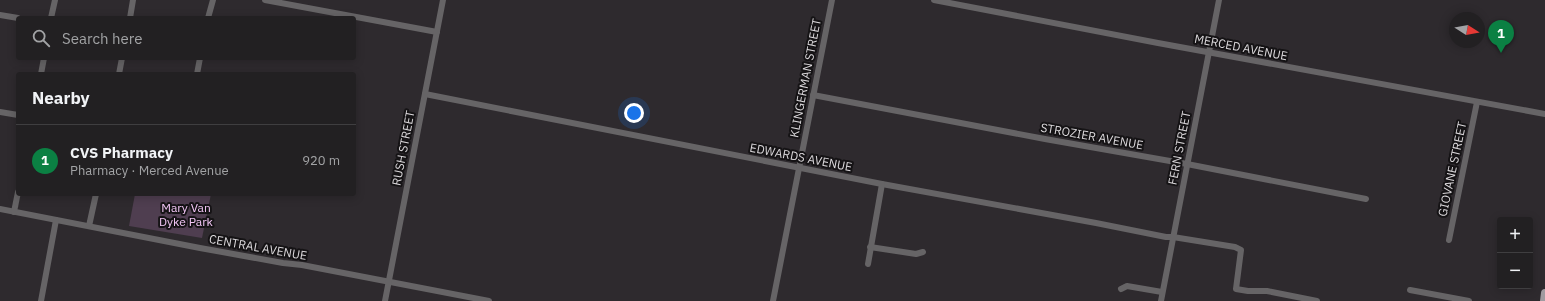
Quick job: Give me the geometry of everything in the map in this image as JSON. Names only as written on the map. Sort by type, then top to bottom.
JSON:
[{"type":"main road","points":[[1544,301],[1545,293]]},
{"type":"street","points":[[51,16],[55,0]]},
{"type":"street","points":[[130,16],[133,0]]},
{"type":"street","points":[[209,16],[213,0]]},
{"type":"street","points":[[265,0],[351,16]]},
{"type":"street","name":"RUSH STREET","points":[[385,301],[443,0]]},
{"type":"street","name":"KLINGERMAN STREET","points":[[773,301],[798,167],[832,0]]},
{"type":"street","name":"MERCED AVENUE","points":[[934,0],[1545,114]]},
{"type":"street","name":"FERN STREET","points":[[1161,301],[1219,0]]},
{"type":"street","points":[[0,15],[16,18]]},
{"type":"street","points":[[356,17],[437,32]]},
{"type":"street","points":[[40,72],[44,60]]},
{"type":"street","points":[[119,72],[122,60]]},
{"type":"street","points":[[197,72],[200,60]]},
{"type":"street","name":"EDWARDS AVENUE","points":[[425,94],[494,109],[882,184],[1241,250],[1236,289],[1248,291],[1267,291],[1296,299]]},
{"type":"street","name":"STROZIER AVENUE","points":[[813,95],[1039,138],[1187,164],[1366,199]]},
{"type":"street","name":"GIOVANE STREET","points":[[1449,240],[1477,102]]},
{"type":"street","points":[[0,112],[16,115]]},
{"type":"street","points":[[868,264],[882,184]]},
{"type":"street","points":[[14,212],[17,196]]},
{"type":"street","points":[[89,226],[96,196]]},
{"type":"street","name":"CENTRAL AVENUE","points":[[0,209],[489,301]]},
{"type":"street","points":[[40,301],[56,220]]},
{"type":"street","points":[[870,247],[916,254],[923,252]]},
{"type":"street","points":[[1121,289],[1127,286],[1162,292]]},
{"type":"street","points":[[1410,290],[1469,301]]},
{"type":"street","points":[[1296,299],[1317,301]]},
{"type":"green space","name":"Mary Van Dyke Park","points":[[135,196],[211,196],[202,238],[129,226]]},
{"type":"place","name":"CVS Pharmacy","points":[[1501,53]]}]
